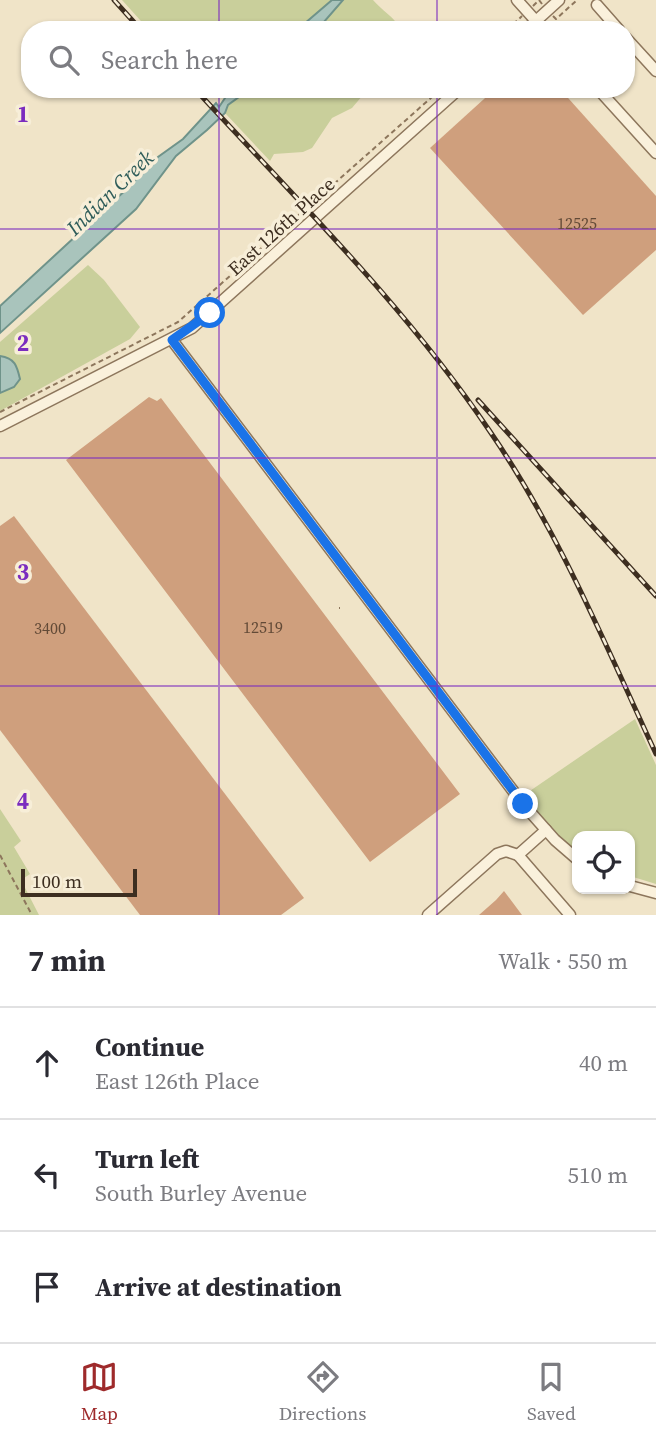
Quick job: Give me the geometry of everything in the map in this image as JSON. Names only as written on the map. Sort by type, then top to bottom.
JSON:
[{"type":"street","points":[[517,0],[536,20],[559,0]]},
{"type":"street","points":[[597,5],[611,21]]},
{"type":"street","points":[[635,48],[656,71]]},
{"type":"street","name":"East 126th Place","points":[[0,426],[172,340],[210,313],[449,98]]},
{"type":"street","points":[[606,98],[656,153]]},
{"type":"street","points":[[172,340],[523,804],[572,854]]},
{"type":"street","points":[[519,855],[546,830]]},
{"type":"street","points":[[428,915],[497,854],[506,851],[519,855],[570,915]]},
{"type":"street","points":[[635,887],[656,893]]},
{"type":"path","points":[[535,4],[539,0],[541,3]]},
{"type":"path","points":[[556,19],[577,0]]},
{"type":"path","points":[[0,412],[178,322],[431,98]]},
{"type":"path","points":[[0,855],[32,915]]},
{"type":"green space","points":[[122,0],[332,0],[308,21],[141,21]]},
{"type":"green space","points":[[343,0],[373,0],[395,21],[325,21]]},
{"type":"green space","points":[[238,98],[360,98],[352,108],[332,118],[312,148],[303,152],[274,154],[270,161],[225,113],[228,105]]},
{"type":"green space","points":[[88,265],[104,280],[140,327],[130,339],[0,411],[0,342]]},
{"type":"green space","points":[[635,719],[656,765],[656,884],[635,878],[635,831],[572,831],[572,849],[558,838],[524,795]]},
{"type":"green space","points":[[0,809],[21,841],[14,847],[30,874],[21,880],[39,915],[0,915]]},
{"type":"water","points":[[332,0],[343,0],[325,21],[308,21]]},
{"type":"water","points":[[225,98],[238,98],[228,105],[225,113],[207,130],[176,156],[136,209],[0,333],[0,306],[130,186],[151,162],[183,139],[216,103],[219,107]]},
{"type":"water","points":[[0,356],[14,363],[20,379],[14,387],[0,393]]},
{"type":"building","points":[[485,98],[568,98],[656,196],[656,250],[583,315],[430,148]]},
{"type":"building","points":[[149,397],[157,401],[161,398],[460,794],[370,862],[66,460]]},
{"type":"building","points":[[14,516],[304,898],[281,915],[140,915],[0,730],[0,526]]},
{"type":"building","points":[[504,891],[522,915],[479,915],[496,900]]},
{"type":"railway","points":[[114,0],[133,21]]},
{"type":"railway","points":[[203,98],[386,297],[422,340],[489,430],[559,547],[656,754]]},
{"type":"railway","points":[[478,400],[656,596]]},
{"type":"route","points":[[210,313],[172,340],[523,804]]},
{"type":"water label","name":"Indian Creek","points":[[110,193]]}]
